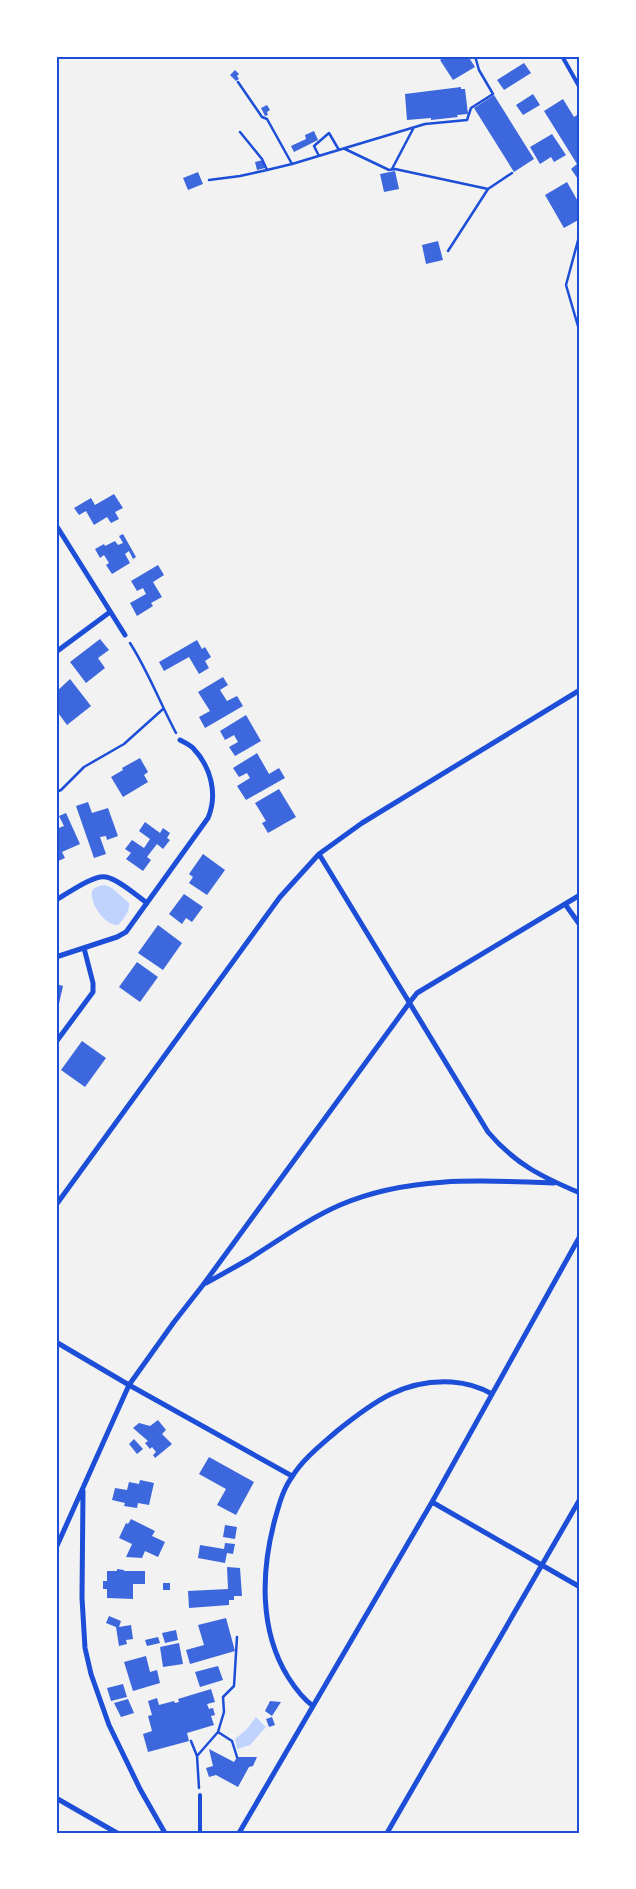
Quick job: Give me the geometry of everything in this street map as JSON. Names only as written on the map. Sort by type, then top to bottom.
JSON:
[{"type":"street","points":[[56,525],[125,635]]},
{"type":"street","points":[[56,652],[110,612]]},
{"type":"street","points":[[56,1205],[280,896],[319,854],[362,823],[580,690]]},
{"type":"street","points":[[56,957],[122,935],[204,824],[212,806],[210,774],[193,747],[180,740]]},
{"type":"street","points":[[319,854],[488,1132],[523,1166],[580,1193]]},
{"type":"street","points":[[56,900],[94,878],[102,876],[112,879],[147,903]]},
{"type":"street","points":[[56,1548],[129,1385],[417,993],[580,895]]},
{"type":"street","points":[[565,904],[580,925]]},
{"type":"street","points":[[56,1042],[93,992],[93,983],[84,948]]},
{"type":"street","points":[[203,1285],[325,1212],[368,1195],[405,1187],[438,1183],[485,1181],[556,1183]]},
{"type":"street","points":[[238,1833],[432,1502],[580,1236]]},
{"type":"street","points":[[56,1342],[292,1476]]},
{"type":"street","points":[[313,1706],[306,1701],[284,1670],[274,1645],[267,1619],[266,1582],[269,1545],[281,1500],[292,1476],[323,1443],[364,1410],[392,1393],[417,1384],[444,1382],[471,1385],[492,1394]]},
{"type":"street","points":[[83,1488],[82,1598],[85,1648],[89,1665],[109,1725],[165,1833]]},
{"type":"street","points":[[386,1833],[580,1499]]},
{"type":"street","points":[[432,1502],[580,1587]]},
{"type":"street","points":[[56,1798],[117,1833]]},
{"type":"lane","points":[[562,56],[580,88]]},
{"type":"lane","points":[[200,1795],[200,1833]]},
{"type":"path","points":[[209,180],[240,176],[292,164],[425,124],[467,120],[472,108],[493,94],[479,70],[475,56]]},
{"type":"path","points":[[238,82],[262,117],[267,119],[292,164]]},
{"type":"path","points":[[392,170],[413,128]]},
{"type":"path","points":[[240,132],[262,159],[267,170]]},
{"type":"path","points":[[319,156],[314,146],[328,133],[339,150]]},
{"type":"path","points":[[344,148],[389,170],[396,169],[488,188]]},
{"type":"path","points":[[448,251],[488,188],[512,173]]},
{"type":"path","points":[[580,233],[566,285],[580,333]]},
{"type":"path","points":[[125,635],[144,665],[163,709],[180,740]]},
{"type":"path","points":[[56,792],[61,790],[84,767],[124,744],[163,709]]},
{"type":"path","points":[[197,1756],[218,1732],[224,1712],[223,1697],[234,1686],[237,1637]]},
{"type":"path","points":[[218,1732],[232,1741],[237,1757]]},
{"type":"path","points":[[191,1741],[197,1756],[200,1795]]},
{"type":"water","points":[[105,885],[112,888],[129,903],[128,912],[118,925],[108,921],[98,912],[93,900],[93,889]]},
{"type":"water","points":[[256,1717],[266,1727],[250,1745],[237,1749],[235,1739],[247,1729]]},
{"type":"building","points":[[446,56],[468,56],[475,67],[453,80],[440,60]]},
{"type":"building","points":[[524,63],[531,73],[504,90],[497,80]]},
{"type":"building","points":[[235,70],[239,74],[237,76],[239,79],[236,81],[230,75]]},
{"type":"building","points":[[461,87],[461,89],[465,89],[468,114],[431,120],[431,118],[407,120],[405,94]]},
{"type":"building","points":[[533,94],[540,105],[523,115],[516,105]]},
{"type":"building","points":[[494,95],[534,159],[514,172],[474,108]]},
{"type":"building","points":[[563,99],[574,117],[580,113],[580,182],[571,169],[577,164],[544,111]]},
{"type":"building","points":[[267,105],[270,110],[267,112],[268,115],[265,116],[261,108]]},
{"type":"building","points":[[314,131],[318,140],[294,152],[291,146],[306,139],[305,135]]},
{"type":"building","points":[[552,134],[566,155],[554,162],[551,157],[540,164],[530,147]]},
{"type":"building","points":[[263,160],[265,168],[257,170],[255,162]]},
{"type":"building","points":[[395,171],[399,189],[384,192],[380,174]]},
{"type":"building","points":[[198,172],[203,184],[188,190],[183,178]]},
{"type":"building","points":[[567,182],[580,205],[580,219],[564,228],[545,195]]},
{"type":"building","points":[[438,241],[443,260],[426,264],[422,245]]},
{"type":"building","points":[[114,494],[123,508],[115,512],[119,519],[111,523],[107,517],[94,525],[86,511],[79,515],[74,508],[91,498],[95,505]]},
{"type":"building","points":[[123,534],[136,557],[133,559],[129,551],[125,554],[130,563],[112,574],[106,565],[109,563],[104,555],[100,558],[95,549],[115,541],[118,545],[123,543],[119,536]]},
{"type":"building","points":[[158,565],[164,575],[153,582],[162,597],[151,603],[153,606],[137,616],[130,603],[146,594],[143,588],[137,591],[131,581]]},
{"type":"building","points":[[100,639],[109,650],[98,658],[105,668],[86,683],[70,662]]},
{"type":"building","points":[[197,640],[202,649],[205,647],[211,657],[205,661],[209,668],[199,674],[189,657],[164,671],[159,662]]},
{"type":"building","points":[[223,677],[228,685],[220,690],[227,701],[237,696],[243,706],[205,728],[199,717],[210,711],[198,692]]},
{"type":"building","points":[[70,679],[91,706],[67,725],[56,710],[56,692]]},
{"type":"building","points":[[246,715],[261,741],[235,756],[229,747],[238,742],[234,735],[225,740],[220,731]]},
{"type":"building","points":[[257,753],[269,774],[279,768],[285,778],[246,800],[237,786],[250,778],[247,773],[239,777],[233,768]]},
{"type":"building","points":[[140,758],[148,772],[144,775],[148,782],[123,797],[111,777]]},
{"type":"building","points":[[279,789],[296,817],[268,833],[262,823],[266,821],[255,803]]},
{"type":"building","points":[[88,802],[92,813],[108,808],[118,836],[107,840],[106,836],[100,837],[106,854],[94,858],[76,806]]},
{"type":"building","points":[[66,813],[80,844],[62,852],[65,858],[56,862],[56,829],[64,826],[59,816]]},
{"type":"building","points":[[145,822],[160,833],[163,828],[170,833],[167,838],[170,840],[163,849],[157,844],[147,857],[151,860],[143,871],[126,859],[131,853],[125,849],[132,840],[144,848],[150,839],[139,831]]},
{"type":"building","points":[[203,854],[225,870],[207,895],[189,883],[193,877],[189,874]]},
{"type":"building","points":[[184,894],[203,907],[192,922],[186,918],[182,924],[169,914]]},
{"type":"building","points":[[158,925],[182,943],[163,970],[138,953]]},
{"type":"building","points":[[137,962],[158,977],[140,1002],[119,987]]},
{"type":"building","points":[[56,984],[63,986],[58,1008],[56,1008]]},
{"type":"building","points":[[82,1041],[106,1058],[85,1087],[61,1070]]},
{"type":"building","points":[[158,1420],[166,1430],[162,1434],[172,1444],[155,1458],[153,1455],[156,1452],[145,1443],[148,1441],[133,1428],[139,1423],[150,1426]]},
{"type":"building","points":[[134,1439],[143,1449],[137,1454],[129,1444]]},
{"type":"building","points":[[209,1457],[254,1482],[236,1515],[217,1505],[226,1489],[199,1474]]},
{"type":"building","points":[[140,1480],[154,1483],[149,1505],[138,1503],[137,1508],[124,1506],[125,1503],[112,1500],[115,1488],[127,1490],[129,1482],[139,1484]]},
{"type":"building","points":[[131,1519],[155,1531],[152,1536],[165,1542],[158,1557],[145,1551],[142,1558],[126,1557],[132,1544],[119,1538],[126,1523],[128,1524]]},
{"type":"building","points":[[225,1525],[237,1527],[235,1539],[223,1537]]},
{"type":"building","points":[[225,1543],[235,1544],[233,1554],[227,1553],[225,1563],[198,1558],[200,1545],[224,1549]]},
{"type":"building","points":[[227,1567],[240,1568],[242,1596],[234,1596],[234,1600],[229,1600],[229,1605],[189,1608],[188,1591],[228,1589]]},
{"type":"building","points":[[117,1569],[145,1571],[145,1584],[133,1584],[133,1599],[107,1598],[107,1589],[103,1589],[103,1581],[107,1581],[107,1571],[117,1571]]},
{"type":"building","points":[[163,1583],[170,1583],[170,1590],[163,1590]]},
{"type":"building","points":[[109,1616],[121,1621],[119,1627],[131,1625],[133,1639],[126,1640],[127,1644],[119,1646],[116,1627],[106,1623]]},
{"type":"building","points":[[226,1618],[235,1651],[190,1664],[186,1650],[204,1645],[198,1625]]},
{"type":"building","points":[[176,1630],[178,1640],[165,1643],[162,1633]]},
{"type":"building","points":[[158,1637],[160,1643],[147,1646],[145,1640]]},
{"type":"building","points":[[179,1643],[183,1664],[163,1667],[160,1647]]},
{"type":"building","points":[[146,1656],[150,1672],[157,1670],[160,1683],[133,1691],[124,1662]]},
{"type":"building","points":[[218,1666],[223,1680],[200,1687],[195,1672]]},
{"type":"building","points":[[123,1684],[127,1697],[111,1701],[107,1688]]},
{"type":"building","points":[[211,1689],[215,1702],[207,1704],[209,1709],[213,1708],[215,1715],[211,1716],[214,1725],[187,1733],[189,1741],[148,1752],[143,1734],[152,1731],[148,1716],[152,1715],[148,1701],[157,1698],[159,1705],[174,1701],[175,1703],[179,1702],[178,1699]]},
{"type":"building","points":[[128,1699],[134,1713],[121,1717],[114,1703]]},
{"type":"building","points":[[270,1701],[281,1702],[272,1716],[265,1711]]},
{"type":"building","points":[[272,1717],[275,1725],[269,1727],[266,1719]]},
{"type":"building","points":[[209,1749],[234,1762],[237,1757],[257,1757],[238,1787],[216,1775],[209,1777],[206,1768],[213,1766]]}]
